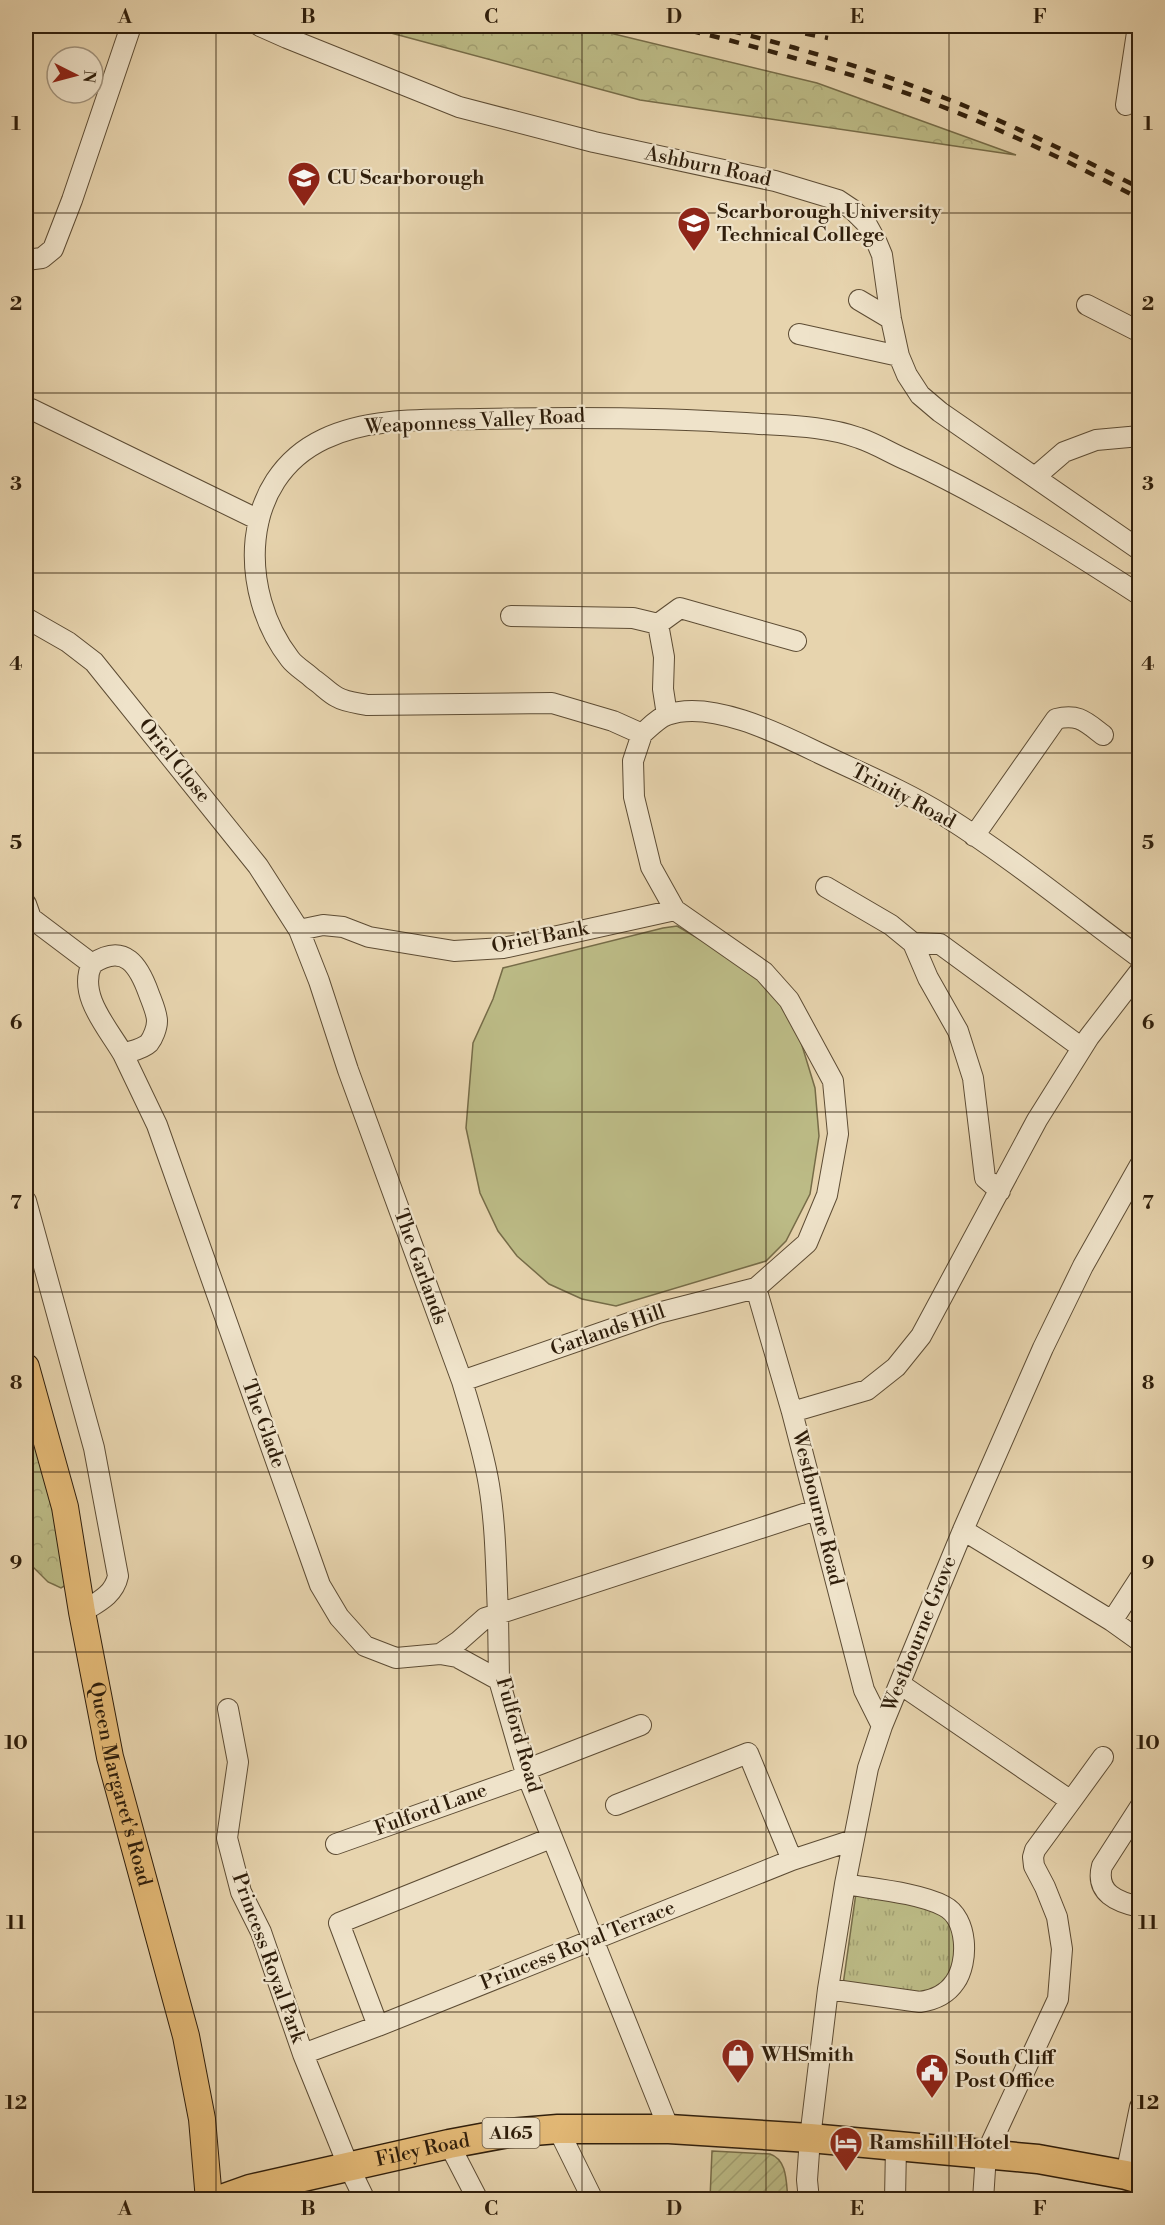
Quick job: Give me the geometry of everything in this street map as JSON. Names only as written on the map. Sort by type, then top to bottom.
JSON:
[{"type":"highway","name":"Filey Road","points":[[219,2199],[252,2194],[348,2165],[508,2133],[558,2129],[669,2129],[810,2138]]},
{"type":"highway","name":"A165","points":[[810,2138],[1038,2159],[1133,2177]]},
{"type":"main road","name":"Queen Margaret's Road","points":[[26,1367],[65,1507],[82,1612],[110,1757],[186,2036],[202,2119],[209,2199]]},
{"type":"street","points":[[26,260],[42,258],[54,249],[131,26]]},
{"type":"street","name":"Ashburn Road","points":[[260,26],[470,110],[594,142],[775,181],[838,200],[854,210],[866,223],[878,243],[900,356],[907,375],[920,394],[940,412],[1140,550]]},
{"type":"street","points":[[1126,105],[1136,67],[1138,26]]},
{"type":"street","points":[[859,300],[891,319]]},
{"type":"street","points":[[1087,305],[1140,332]]},
{"type":"street","points":[[799,334],[900,356]]},
{"type":"street","points":[[31,409],[258,520]]},
{"type":"street","name":"Weaponness Valley Road","points":[[642,734],[613,721],[552,703],[367,705],[337,698],[292,662],[272,631],[264,611],[254,572],[258,520],[274,484],[300,453],[324,439],[354,428],[399,422],[586,416],[704,420],[819,428],[842,432],[865,440],[952,483],[1021,519],[1140,595]]},
{"type":"street","points":[[1035,477],[1064,452],[1096,440],[1140,435]]},
{"type":"street","points":[[512,616],[633,618],[658,624],[680,608],[796,641]]},
{"type":"street","name":"Oriel Close","points":[[26,618],[68,642],[94,662],[258,866],[299,930]]},
{"type":"street","points":[[658,624],[664,657],[663,689],[667,715],[642,734],[633,761],[634,797],[651,867],[675,910],[764,972],[789,1000],[833,1081],[838,1134],[827,1195],[807,1244],[756,1288]]},
{"type":"street","name":"Trinity Road","points":[[667,715],[688,712],[733,717],[880,781],[943,815],[974,836],[1140,958]]},
{"type":"street","points":[[974,836],[1056,719],[1068,715],[1083,720],[1103,735]]},
{"type":"street","points":[[826,887],[891,925],[913,943],[928,978],[958,1031],[973,1078],[985,1179],[1000,1191]]},
{"type":"street","points":[[26,904],[31,918],[92,964],[100,959],[121,956],[135,964],[144,979],[157,1020],[150,1042],[123,1054]]},
{"type":"street","name":"Oriel Bank","points":[[299,930],[323,925],[344,927],[369,937],[454,951],[503,948],[675,910]]},
{"type":"street","name":"The Garlands","points":[[299,930],[462,1381],[477,1432],[489,1486],[498,1614]]},
{"type":"street","points":[[913,943],[940,944],[1082,1048]]},
{"type":"street","name":"The Glade","points":[[92,964],[88,974],[87,988],[91,1000],[123,1054],[157,1125],[320,1585],[339,1617],[365,1646],[396,1658],[440,1654]]},
{"type":"street","points":[[792,1412],[867,1390],[896,1367],[921,1336],[1038,1120],[1082,1048],[1140,971]]},
{"type":"street","name":"Westbourne Grove","points":[[809,2199],[807,2180],[810,2138],[828,1989],[845,1884],[868,1768],[882,1726],[963,1530],[1043,1347],[1083,1266],[1140,1165]]},
{"type":"street","points":[[26,1200],[94,1448],[118,1576],[111,1593],[82,1612]]},
{"type":"street","name":"Garlands Hill","points":[[462,1381],[658,1313],[756,1288]]},
{"type":"street","name":"Westbourne Road","points":[[756,1288],[792,1412],[864,1690],[882,1726]]},
{"type":"street","points":[[440,1654],[485,1618],[816,1510]]},
{"type":"street","points":[[963,1530],[1112,1621],[1140,1641]]},
{"type":"street","points":[[1112,1621],[1140,1578]]},
{"type":"street","name":"Fulford Road","points":[[498,1614],[499,1680],[526,1773],[550,1838],[669,2129]]},
{"type":"street","points":[[440,1654],[457,1657],[499,1680]]},
{"type":"street","points":[[900,1684],[1071,1801]]},
{"type":"street","name":"Princess Royal Park","points":[[228,1709],[238,1762],[228,1838],[240,1892],[261,1932],[303,2054],[348,2165],[365,2199]]},
{"type":"street","name":"Fulford Lane","points":[[336,1844],[526,1773],[641,1725]]},
{"type":"street","points":[[616,1805],[748,1753],[792,1860]]},
{"type":"street","points":[[983,2199],[987,2154],[1058,2000],[1062,1948],[1058,1917],[1034,1866],[1033,1857],[1035,1850],[1103,1757]]},
{"type":"street","points":[[1140,1807],[1102,1866],[1100,1876],[1101,1885],[1113,1898],[1140,1907]]},
{"type":"street","points":[[378,2026],[339,1923],[550,1838]]},
{"type":"street","name":"Princess Royal Terrace","points":[[303,2054],[792,1860],[853,1840]]},
{"type":"street","points":[[828,1989],[920,2002],[932,2000],[955,1982],[964,1955],[964,1939],[960,1926],[947,1907],[926,1899],[845,1884]]},
{"type":"street","points":[[1133,2177],[1140,2107]]},
{"type":"street","points":[[558,2129],[593,2199]]},
{"type":"street","points":[[449,2144],[478,2199]]},
{"type":"street","points":[[895,2199],[896,2146]]},
{"type":"green space","points":[[365,26],[581,26],[817,83],[1016,155],[640,100]]},
{"type":"green space","points":[[677,926],[725,954],[758,977],[782,1007],[800,1039],[815,1088],[819,1136],[810,1194],[786,1241],[766,1261],[616,1306],[582,1299],[549,1284],[517,1256],[498,1231],[480,1193],[466,1128],[473,1043],[493,999],[503,968]]},
{"type":"green space","points":[[26,1401],[44,1469],[67,1581],[66,1585],[61,1588],[48,1582],[26,1560]]},
{"type":"green space","points":[[856,1893],[925,1906],[948,1918],[957,1945],[950,1977],[928,1995],[843,1985]]},
{"type":"green space","points":[[712,2151],[770,2154],[776,2157],[785,2173],[788,2199],[710,2199]]},
{"type":"railway","points":[[671,26],[816,64],[900,91],[1039,148],[1140,199]]},
{"type":"railway","points":[[712,26],[840,62],[934,94],[1031,135],[1140,188]]},
{"type":"railway","points":[[766,26],[828,38]]},
{"type":"place","name":"CU Scarborough","points":[[304,207]]},
{"type":"place","name":"Scarborough University Technical College","points":[[694,252]]},
{"type":"place","name":"WHSmith","points":[[738,2084]]},
{"type":"place","name":"South Cliff Post Office","points":[[932,2099]]},
{"type":"place","name":"Ramshill Hotel","points":[[846,2172]]}]
